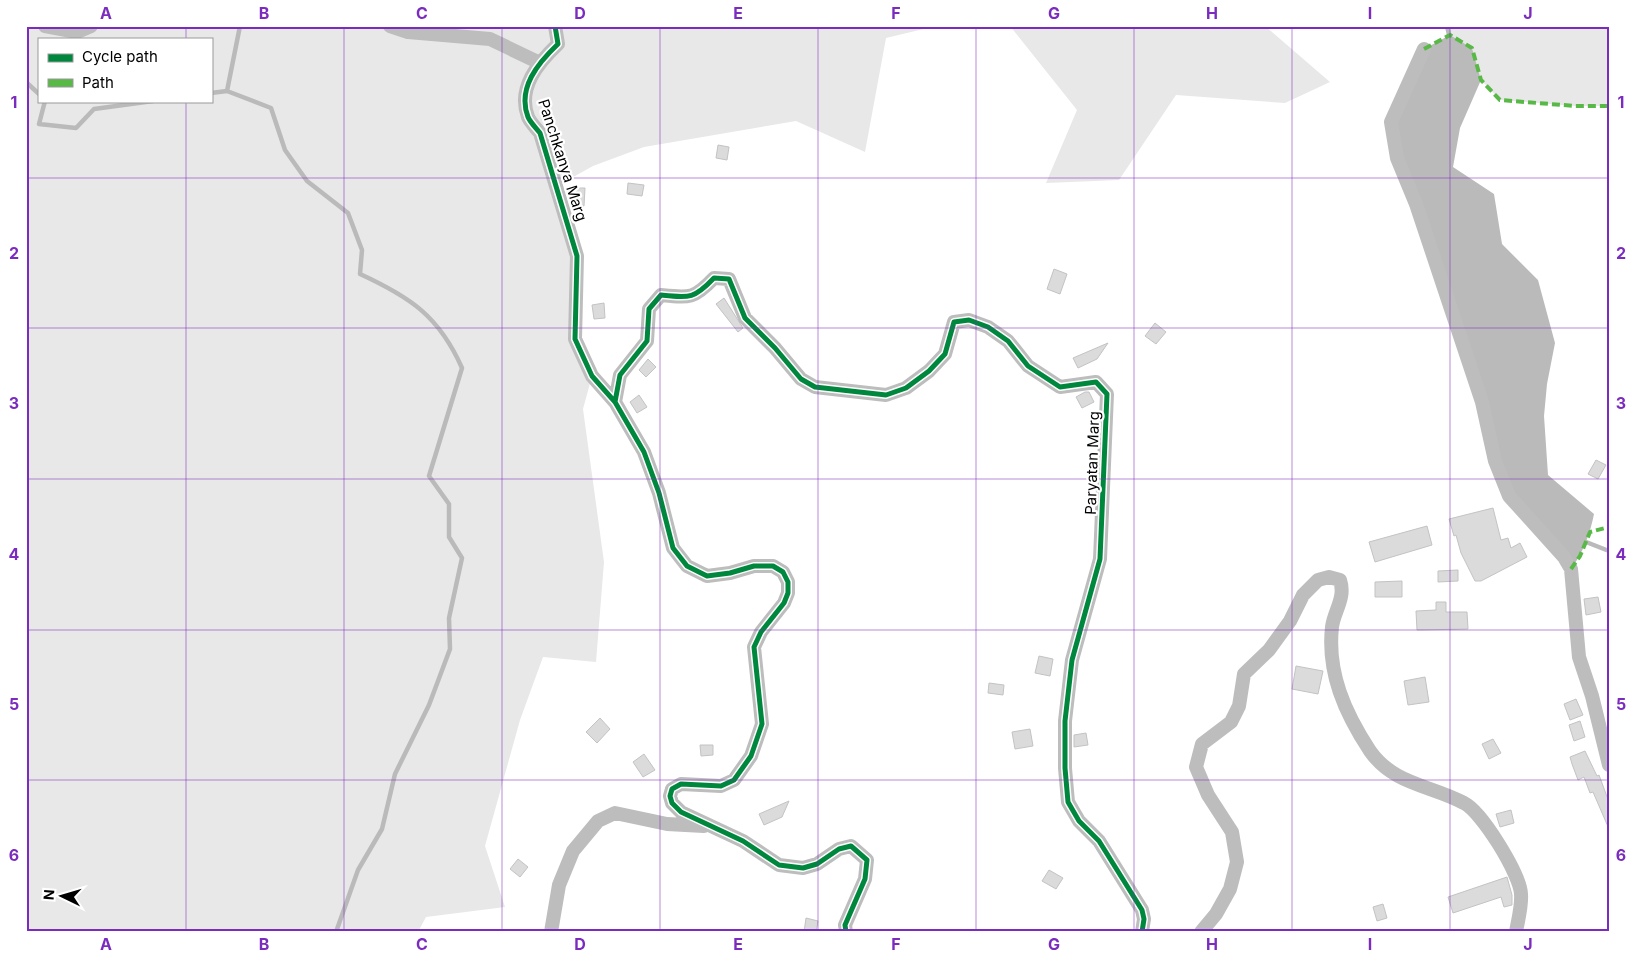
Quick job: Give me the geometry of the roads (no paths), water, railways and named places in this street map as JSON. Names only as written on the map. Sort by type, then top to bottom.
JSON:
[{"type":"street","points":[[45,26],[78,32],[91,26]]},
{"type":"street","points":[[390,26],[408,32],[490,39],[540,63]]},
{"type":"street","name":"Panchkanya Marg","points":[[555,26],[558,44],[540,63],[525,89],[525,98],[528,117],[540,133],[577,256],[575,338],[592,376],[616,402],[644,452],[659,493],[673,548],[687,566],[707,576],[730,573],[754,566],[773,566],[782,572],[788,582],[788,593],[784,603],[761,632],[754,646],[762,724],[751,756],[734,780],[721,786],[681,784],[672,789],[670,796],[672,804],[681,812],[743,841],[779,865],[803,868],[817,864],[839,849],[851,846],[860,851],[867,860],[865,879],[846,925],[846,932]]},
{"type":"street","points":[[1424,49],[1391,122],[1397,158],[1416,204],[1482,402],[1498,470],[1510,496],[1564,557],[1571,569],[1579,657],[1592,696],[1609,764]]},
{"type":"street","name":"Paryatan Marg","points":[[616,402],[620,375],[647,341],[649,309],[661,295],[689,297],[700,292],[714,278],[729,279],[745,318],[775,348],[801,379],[815,387],[886,395],[906,388],[929,371],[945,354],[954,322],[969,320],[988,327],[1008,342],[1028,366],[1060,387],[1096,382],[1107,394],[1100,551],[1072,660],[1065,721],[1065,768],[1068,802],[1079,822],[1099,842],[1142,910],[1144,919],[1142,932]]},
{"type":"street","points":[[1201,932],[1216,914],[1230,889],[1237,862],[1232,832],[1208,795],[1196,767],[1202,744],[1231,722],[1238,706],[1244,674],[1269,650],[1290,621],[1303,596],[1318,580],[1329,577],[1340,580],[1342,587],[1341,601],[1332,625],[1330,654],[1340,698],[1371,752],[1389,772],[1465,803],[1484,821],[1516,874],[1521,894],[1516,932]]},
{"type":"street","points":[[551,932],[560,885],[573,851],[598,821],[615,813],[667,824],[709,826]]},
{"type":"waterway","points":[[227,91],[240,26]]},
{"type":"waterway","points":[[1447,26],[1450,39]]},
{"type":"waterway","points":[[26,82],[38,93]]},
{"type":"waterway","points":[[212,93],[227,91],[271,108],[285,150],[307,181],[348,213],[362,250],[360,274],[408,300],[433,321],[453,350],[462,368],[429,476],[449,504],[449,537],[462,558],[449,618],[450,649],[429,705],[395,774],[382,829],[358,870],[336,932]]},
{"type":"waterway","points":[[45,102],[39,124],[76,128],[94,109],[146,102]]},
{"type":"waterway","points":[[1581,540],[1609,551]]}]
